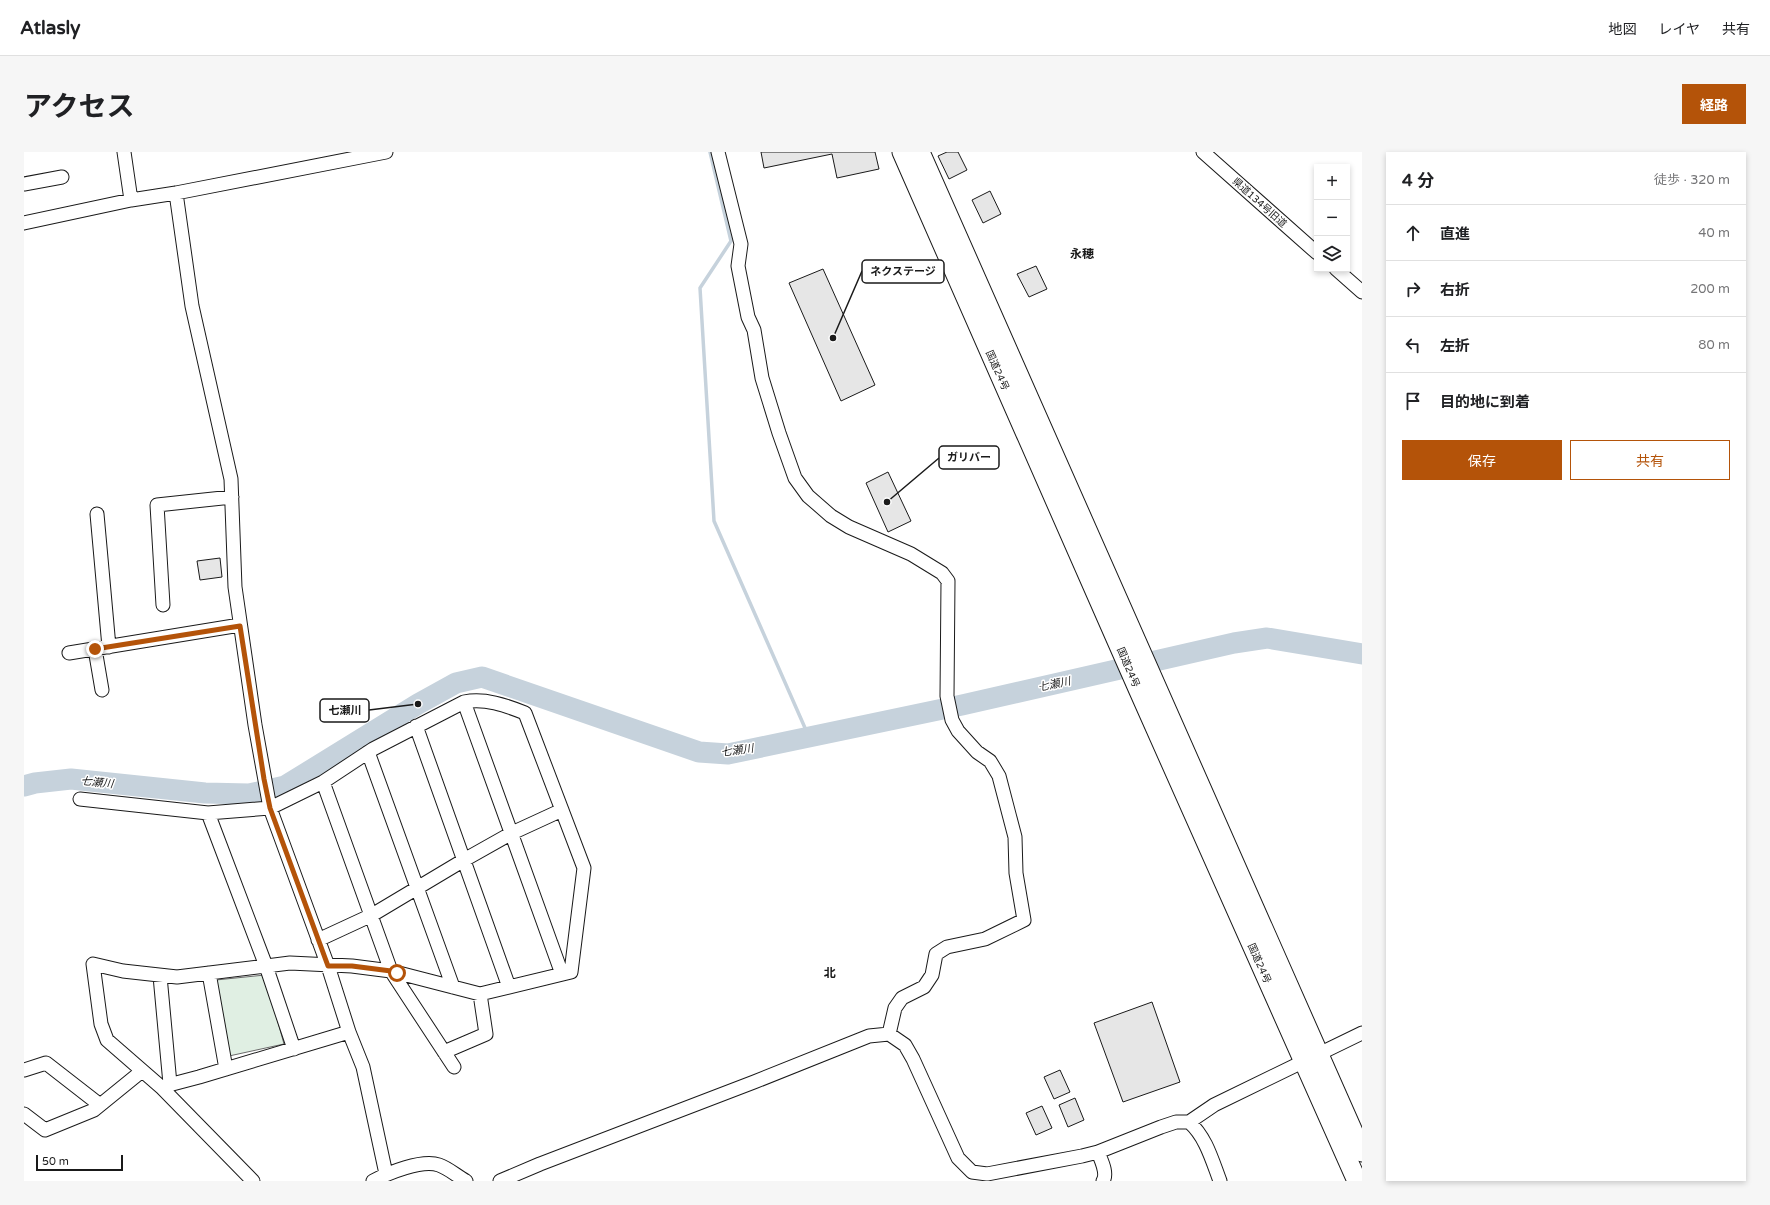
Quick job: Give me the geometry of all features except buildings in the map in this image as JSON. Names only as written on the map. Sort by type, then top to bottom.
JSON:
[{"type":"highway","name":"国道24号","points":[[902,152],[1117,619]]},
{"type":"highway","name":"国道24号","points":[[920,152],[1117,619],[1311,1058],[1357,1181]]},
{"type":"highway","name":"国道24号","points":[[1311,1058],[1362,1152]]},
{"type":"street","points":[[124,152],[131,200]]},
{"type":"street","points":[[24,223],[131,200],[176,193],[386,152]]},
{"type":"street","points":[[718,152],[741,244],[738,266],[748,317],[754,330],[762,378],[794,478],[808,496],[831,516],[849,527],[911,554],[942,573],[948,581],[947,696],[952,720],[958,731],[977,752],[990,761],[999,776],[1015,837],[1016,873],[1024,920],[985,939],[947,947],[936,954],[932,975],[924,987],[902,998],[895,1008],[889,1034]]},
{"type":"street","name":"県道134号旧道","points":[[1203,152],[1314,250]]},
{"type":"street","points":[[24,184],[62,177]]},
{"type":"street","points":[[176,193],[192,306],[231,479],[235,587],[254,721],[270,808],[328,966],[349,1032],[363,1067],[386,1174]]},
{"type":"street","points":[[1339,272],[1362,292]]},
{"type":"street","points":[[163,605],[157,505],[232,498]]},
{"type":"street","points":[[97,514],[109,647]]},
{"type":"street","points":[[69,654],[240,626]]},
{"type":"street","points":[[95,649],[102,690]]},
{"type":"street","points":[[80,799],[208,814],[270,808],[323,782],[368,752],[464,702],[474,700],[496,703],[525,713],[584,868],[571,972],[480,994],[391,971],[352,966],[290,963],[177,977],[160,976],[93,964],[101,1024],[107,1040],[142,1071],[165,1085],[253,1181]]},
{"type":"street","points":[[464,702],[562,974]]},
{"type":"street","points":[[416,726],[509,987]]},
{"type":"street","points":[[368,752],[453,987]]},
{"type":"street","points":[[323,782],[391,971],[454,1067]]},
{"type":"street","points":[[318,940],[372,915],[512,833],[562,810]]},
{"type":"street","points":[[208,814],[266,966],[294,1049]]},
{"type":"street","points":[[209,973],[226,1069]]},
{"type":"street","points":[[160,976],[165,1085]]},
{"type":"street","points":[[444,1052],[486,1034],[480,994]]},
{"type":"street","points":[[165,1085],[226,1069],[349,1032]]},
{"type":"street","points":[[500,1181],[868,1036],[889,1034],[905,1045],[913,1059],[958,1158],[972,1172],[987,1174],[1098,1152],[1176,1122],[1189,1122],[1214,1105],[1362,1033]]},
{"type":"street","points":[[24,1070],[46,1063],[100,1104]]},
{"type":"street","points":[[24,1114],[45,1130],[94,1110],[142,1071]]},
{"type":"street","points":[[1189,1122],[1198,1130],[1206,1145],[1220,1181]]},
{"type":"street","points":[[1098,1152],[1104,1167],[1105,1178],[1103,1181]]},
{"type":"street","points":[[373,1181],[386,1174],[422,1164],[438,1164],[466,1181]]},
{"type":"green space","points":[[265,975],[284,1044],[229,1056],[216,980]]},
{"type":"waterway","points":[[710,152],[731,241],[700,288],[714,521],[809,737]]},
{"type":"waterway","name":"七瀬川","points":[[24,786],[35,783],[71,779],[205,793],[249,794],[285,786],[418,704],[456,683],[482,677],[699,752],[728,754],[962,705],[1234,643],[1267,638],[1362,654]]},
{"type":"place","name":"ネクステージ","points":[[833,338]]},
{"type":"place","name":"ガリバー","points":[[887,502]]},
{"type":"place","name":"七瀬川","points":[[418,704]]},
{"type":"district","name":"永穂","points":[[1082,254]]},
{"type":"district","name":"北","points":[[830,973]]},
{"type":"route","points":[[95,649],[240,626],[255,725],[270,808],[328,966],[352,966],[397,973]]}]
